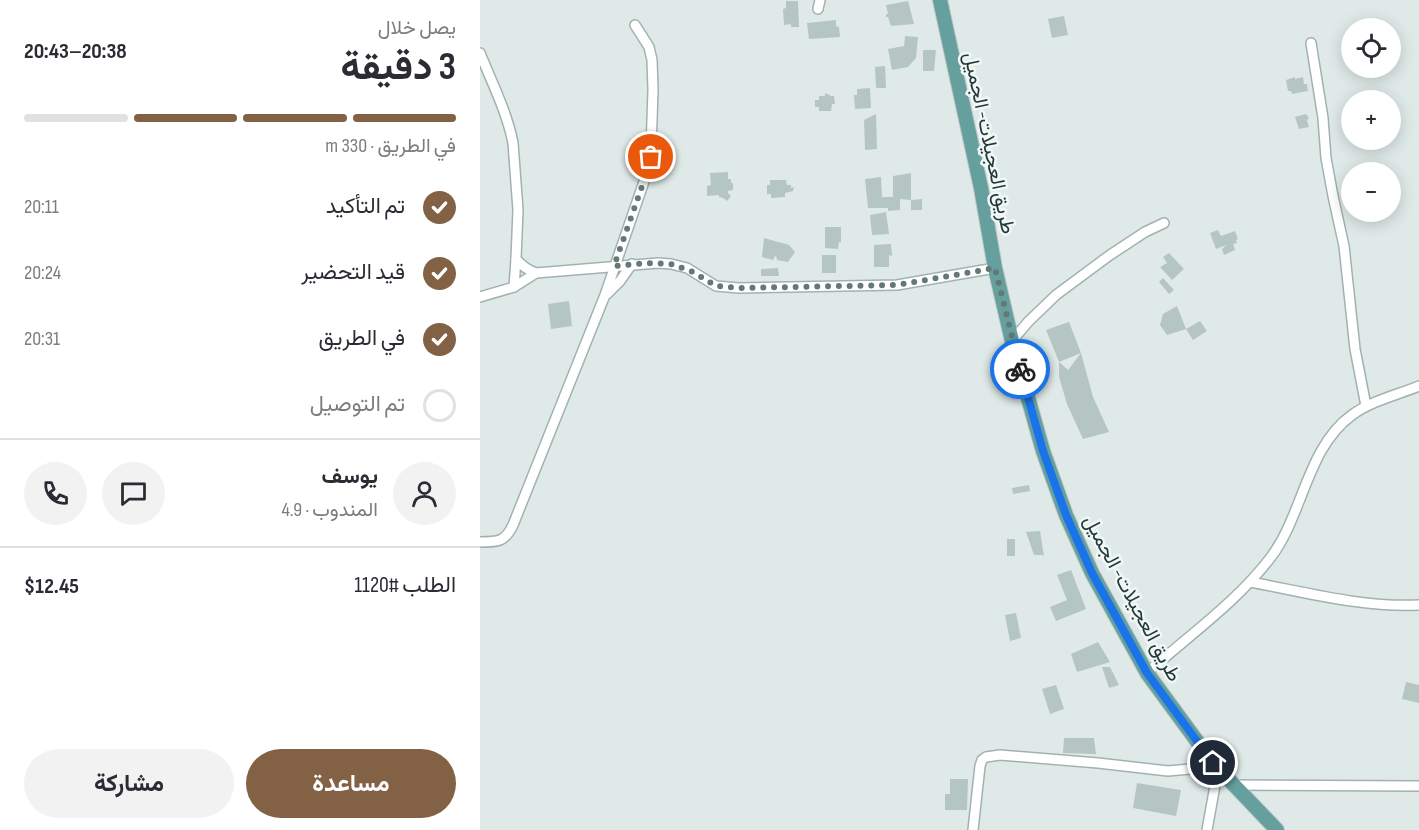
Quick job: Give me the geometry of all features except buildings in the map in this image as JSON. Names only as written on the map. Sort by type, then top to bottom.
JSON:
[{"type":"main road","name":"طريق العجيلات- الجميل","points":[[940,0],[1012,341],[1043,451],[1066,515],[1092,573],[1147,673],[1215,766],[1277,830]]},
{"type":"street","points":[[480,542],[502,540],[508,535],[605,295],[646,175],[651,150],[652,60],[649,47],[634,25]]},
{"type":"street","points":[[1311,43],[1323,117],[1326,158],[1344,246],[1356,349],[1366,406]]},
{"type":"street","points":[[480,53],[508,120],[513,143],[518,210],[514,287]]},
{"type":"street","points":[[1012,341],[1056,295],[1144,232],[1164,223]]},
{"type":"street","points":[[516,258],[523,266],[536,273]]},
{"type":"street","points":[[480,297],[514,287],[536,273],[632,264],[658,263],[679,266],[716,286],[739,288],[897,285],[995,268]]},
{"type":"street","points":[[605,295],[620,281],[632,264]]},
{"type":"street","points":[[1147,673],[1250,582],[1273,555],[1329,436],[1366,406],[1419,386]]},
{"type":"street","points":[[1250,582],[1366,602],[1419,605]]},
{"type":"street","points":[[973,830],[982,760],[986,757],[1000,755],[1168,771],[1215,766],[1207,830]]},
{"type":"street","points":[[1234,785],[1419,786]]},
{"type":"way so far","points":[[651,157],[614,266],[646,263],[671,264],[687,268],[716,286],[739,288],[897,285],[995,268],[1020,369]]},
{"type":"route","points":[[1020,369],[1043,451],[1066,515],[1092,573],[1147,673],[1213,763]]}]
